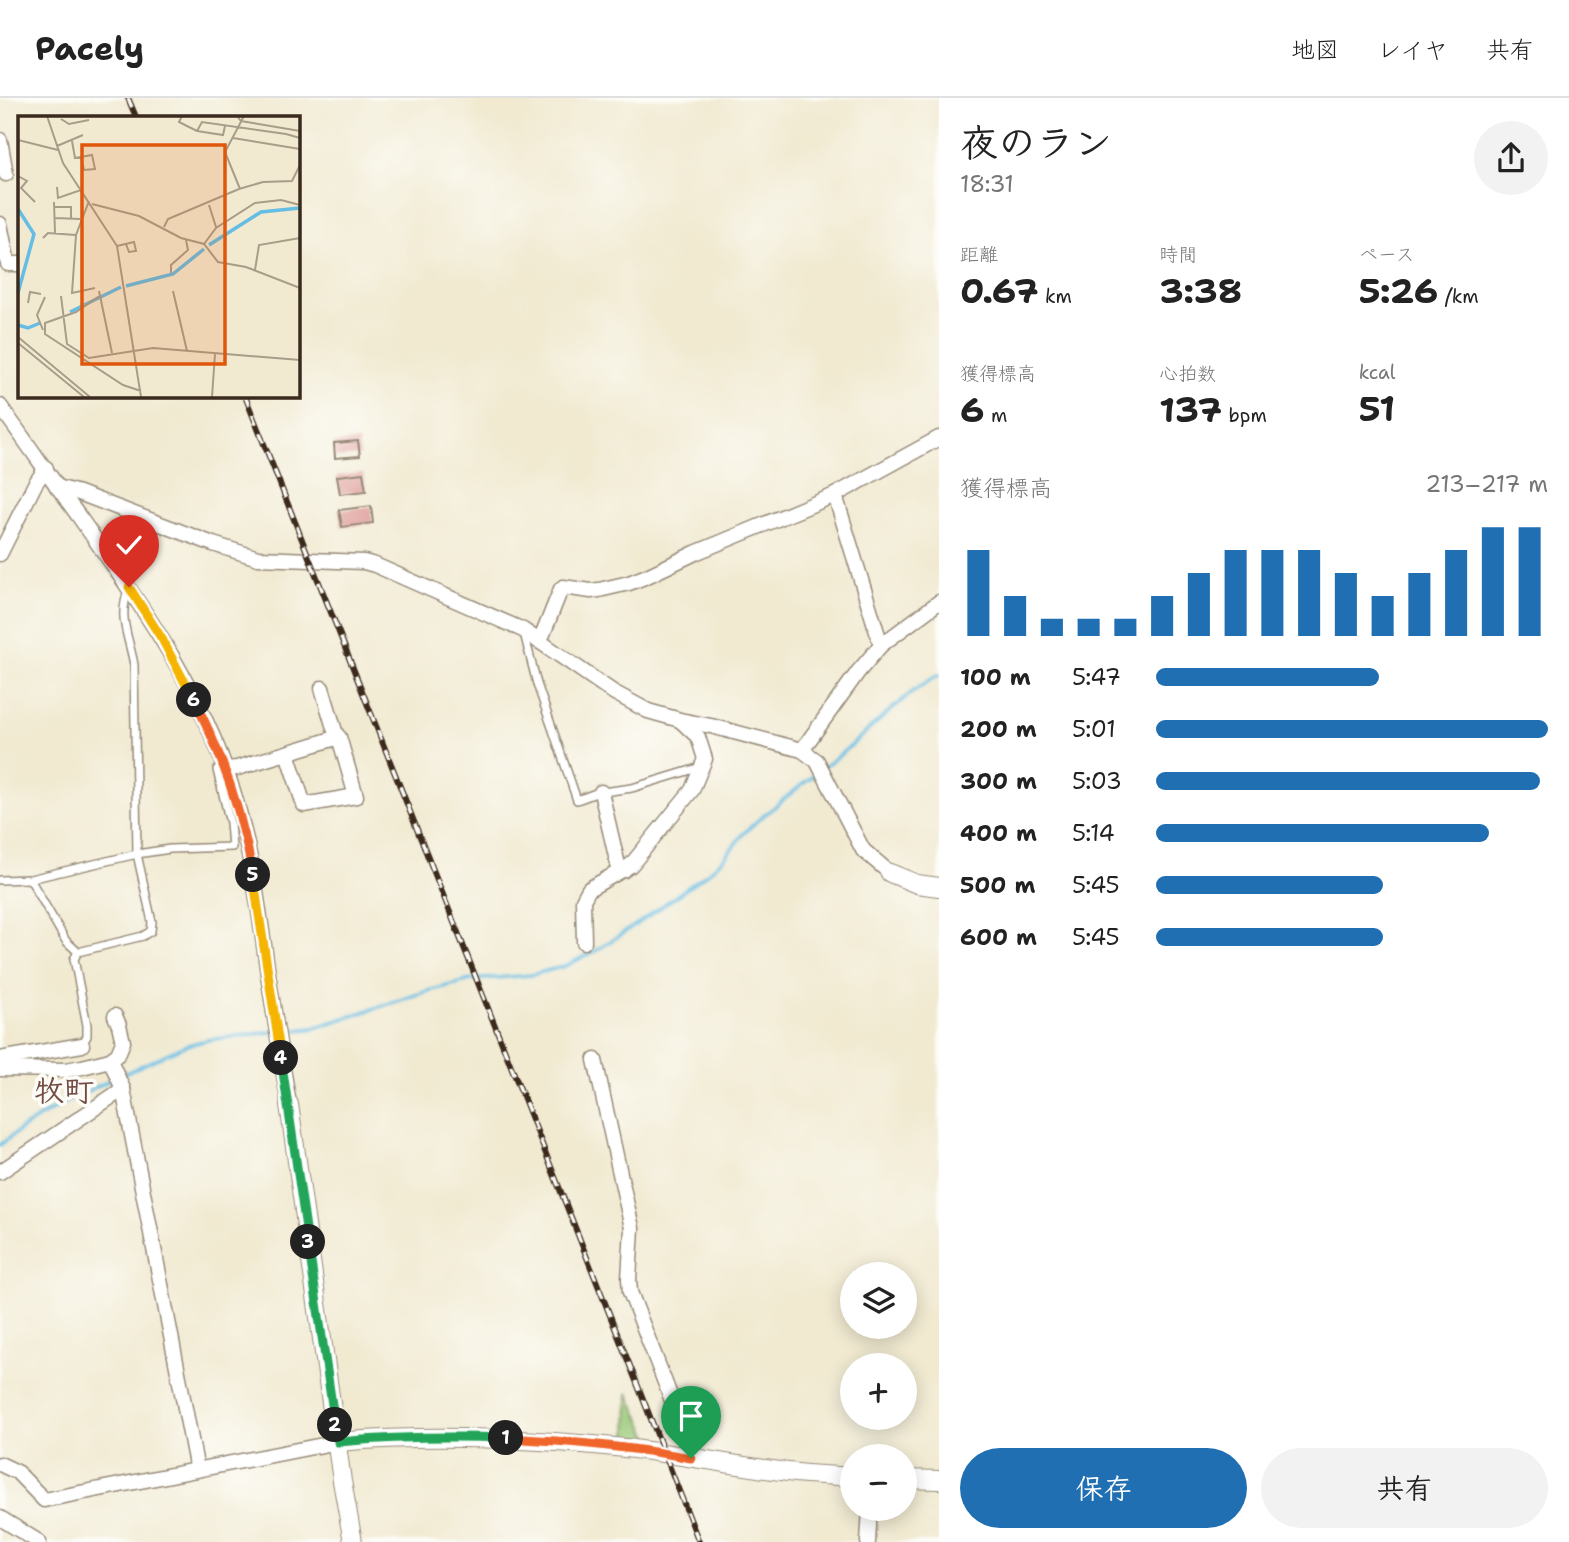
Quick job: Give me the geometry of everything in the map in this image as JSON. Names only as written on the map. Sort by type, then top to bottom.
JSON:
[{"type":"street","points":[[0,140],[8,174]]},
{"type":"street","points":[[0,224],[8,264],[18,264]]},
{"type":"street","points":[[0,406],[129,587],[168,650],[224,765],[249,849],[257,894],[352,1542]]},
{"type":"street","points":[[538,641],[563,587],[591,591],[629,583],[835,495],[939,438]]},
{"type":"street","points":[[0,554],[35,484],[46,468]]},
{"type":"street","points":[[57,487],[258,558],[364,562],[523,630],[635,705],[680,720],[802,750],[817,761],[863,850],[890,873],[917,884],[939,887]]},
{"type":"street","points":[[835,495],[881,645]]},
{"type":"street","points":[[802,750],[858,672],[881,645],[939,602]]},
{"type":"street","points":[[287,753],[304,805],[356,796],[322,688]]},
{"type":"street","points":[[584,942],[583,900],[589,889],[631,865],[692,790],[705,759],[698,737],[680,720]]},
{"type":"street","points":[[224,765],[237,768],[337,738]]},
{"type":"street","points":[[601,792],[618,865],[624,870]]},
{"type":"street","points":[[0,1069],[66,1070],[111,1062],[123,1042],[115,1016]]},
{"type":"street","points":[[0,1059],[82,1045]]},
{"type":"street","points":[[594,1060],[632,1228],[630,1293],[690,1447],[691,1458]]},
{"type":"street","points":[[111,1062],[122,1087],[197,1470]]},
{"type":"street","points":[[0,1172],[122,1087]]},
{"type":"street","points":[[0,1464],[17,1472],[44,1500],[338,1442],[377,1438],[541,1440],[626,1448],[790,1472],[840,1476]]},
{"type":"street","points":[[917,1479],[939,1480]]},
{"type":"street","points":[[0,1518],[39,1542]]},
{"type":"street","points":[[868,1542],[869,1521]]},
{"type":"lane","points":[[82,1045],[87,1036],[87,1025],[74,959],[78,952],[143,936],[151,931],[152,922],[137,854],[134,666],[124,626],[123,601],[129,587]]},
{"type":"lane","points":[[523,630],[537,684],[577,800],[601,792],[632,788],[701,767]]},
{"type":"lane","points":[[0,880],[30,878],[170,849],[232,847],[230,823],[217,770],[224,765]]},
{"type":"lane","points":[[30,878],[66,941],[78,952]]},
{"type":"green space","points":[[628,1393],[654,1447],[627,1442]]},
{"type":"building","points":[[358,441],[360,456],[335,458],[334,443]]},
{"type":"building","points":[[363,473],[366,491],[340,494],[337,476]]},
{"type":"building","points":[[371,506],[373,523],[342,527],[339,510]]},
{"type":"waterway","points":[[824,767],[894,707],[939,675]]},
{"type":"waterway","points":[[280,1032],[314,1028],[471,980],[531,975],[565,966],[594,952],[709,872],[758,820],[818,772]]},
{"type":"waterway","points":[[119,1076],[184,1046],[207,1040],[272,1032]]},
{"type":"waterway","points":[[0,1145],[40,1117],[113,1079]]},
{"type":"railway","points":[[128,98],[136,116]]},
{"type":"railway","points":[[245,397],[699,1542]]},
{"type":"district","name":"牧町","points":[[64,1090]]},
{"type":"route","points":[[129,587],[162,639],[211,733],[226,769],[249,849],[338,1442],[377,1438],[466,1437],[541,1440],[626,1448],[691,1458]]}]
